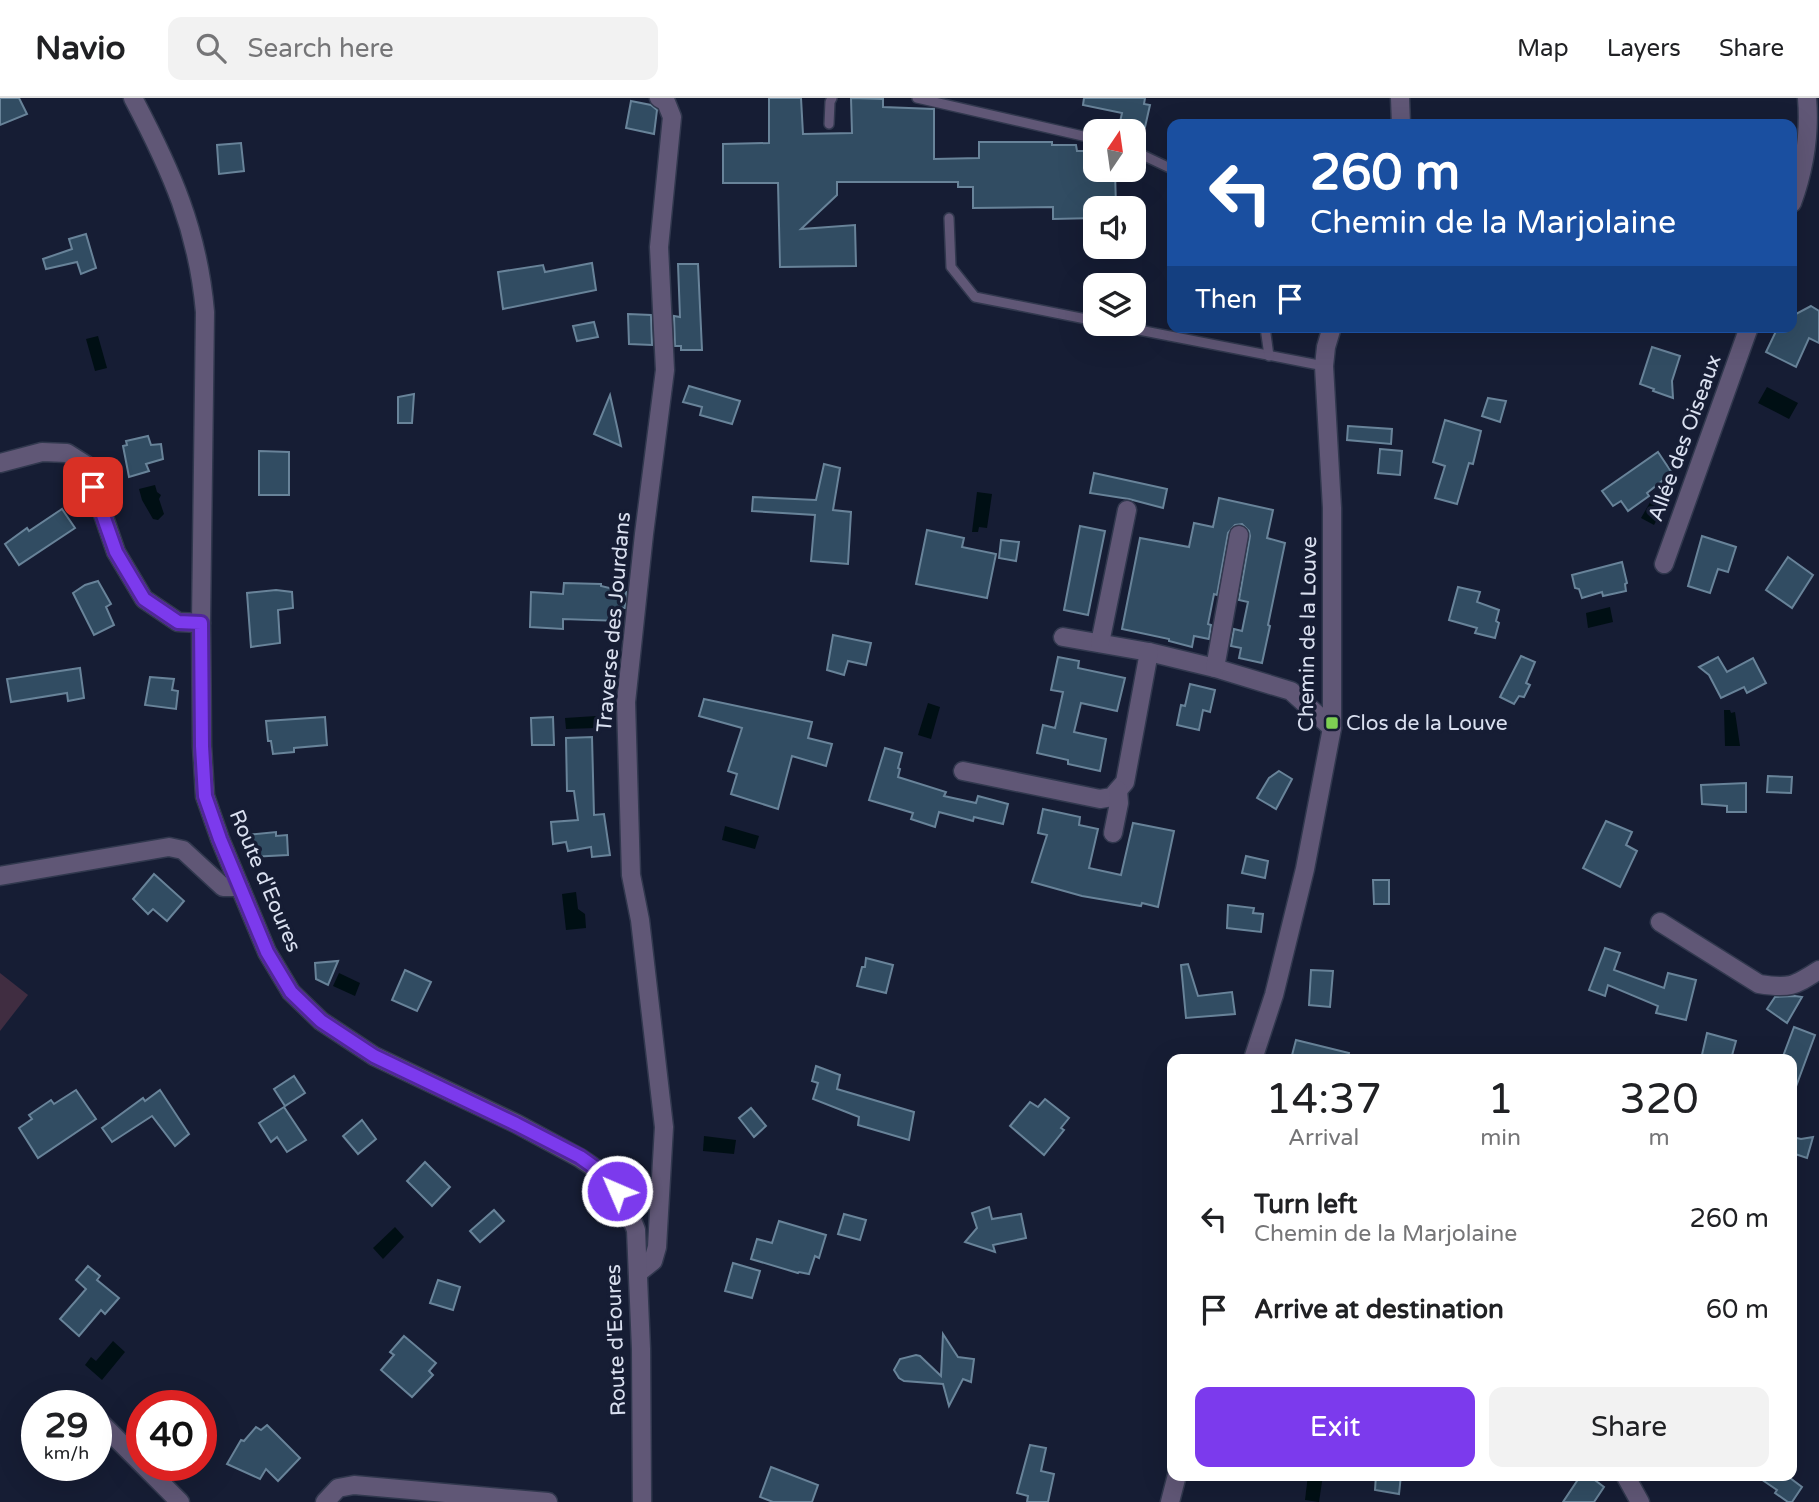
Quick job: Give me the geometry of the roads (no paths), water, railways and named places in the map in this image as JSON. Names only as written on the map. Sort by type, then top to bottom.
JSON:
[{"type":"street","name":"Route d'Eoures","points":[[133,98],[170,172],[187,215],[201,271],[205,312],[201,623],[205,796],[240,887],[273,962],[291,992],[321,1021],[374,1056],[580,1157],[608,1177],[628,1210],[636,1230],[641,1349],[642,1502]]},
{"type":"street","name":"Traverse des Jourdans","points":[[638,1272],[653,1261],[657,1247],[664,1127],[640,920],[631,875],[626,757],[626,702],[665,370],[659,247],[672,117],[666,102],[659,98]]},
{"type":"street","points":[[1400,98],[1401,119]]},
{"type":"street","points":[[1797,189],[1809,121],[1807,98]]},
{"type":"street","name":"Chemin de la Louve","points":[[1255,1054],[1274,995],[1305,869],[1332,728],[1332,508],[1324,366],[1331,333]]},
{"type":"street","name":"Allée des Oiseaux","points":[[1664,564],[1747,333]]},
{"type":"street","points":[[0,463],[42,452],[67,453],[86,465],[116,552],[144,599],[178,622],[201,623]]},
{"type":"street","points":[[1100,643],[1127,510]]},
{"type":"street","points":[[1215,668],[1239,536]]},
{"type":"street","points":[[1063,637],[1149,652],[1291,691],[1332,728]]},
{"type":"street","points":[[963,771],[1100,799],[1112,797],[1125,782],[1149,652]]},
{"type":"street","points":[[1113,834],[1119,803],[1118,790]]},
{"type":"street","points":[[0,876],[178,847],[223,887],[240,887]]},
{"type":"street","points":[[1660,922],[1759,984],[1793,986],[1819,970]]},
{"type":"street","points":[[112,1434],[126,1448]]},
{"type":"street","points":[[159,1481],[180,1502]]},
{"type":"street","points":[[1170,1502],[1175,1481]]},
{"type":"street","points":[[1628,1481],[1640,1502]]},
{"type":"street","points":[[325,1502],[338,1489],[354,1485],[548,1502]]},
{"type":"lane","points":[[829,124],[832,98]]},
{"type":"lane","points":[[917,98],[1083,136]]},
{"type":"lane","points":[[1146,157],[1167,167]]},
{"type":"lane","points":[[949,218],[951,267],[975,297],[1083,318]]},
{"type":"lane","points":[[1146,332],[1324,366]]},
{"type":"lane","points":[[1266,333],[1269,356]]},
{"type":"place","name":"Clos de la Louve","points":[[1332,723]]}]
